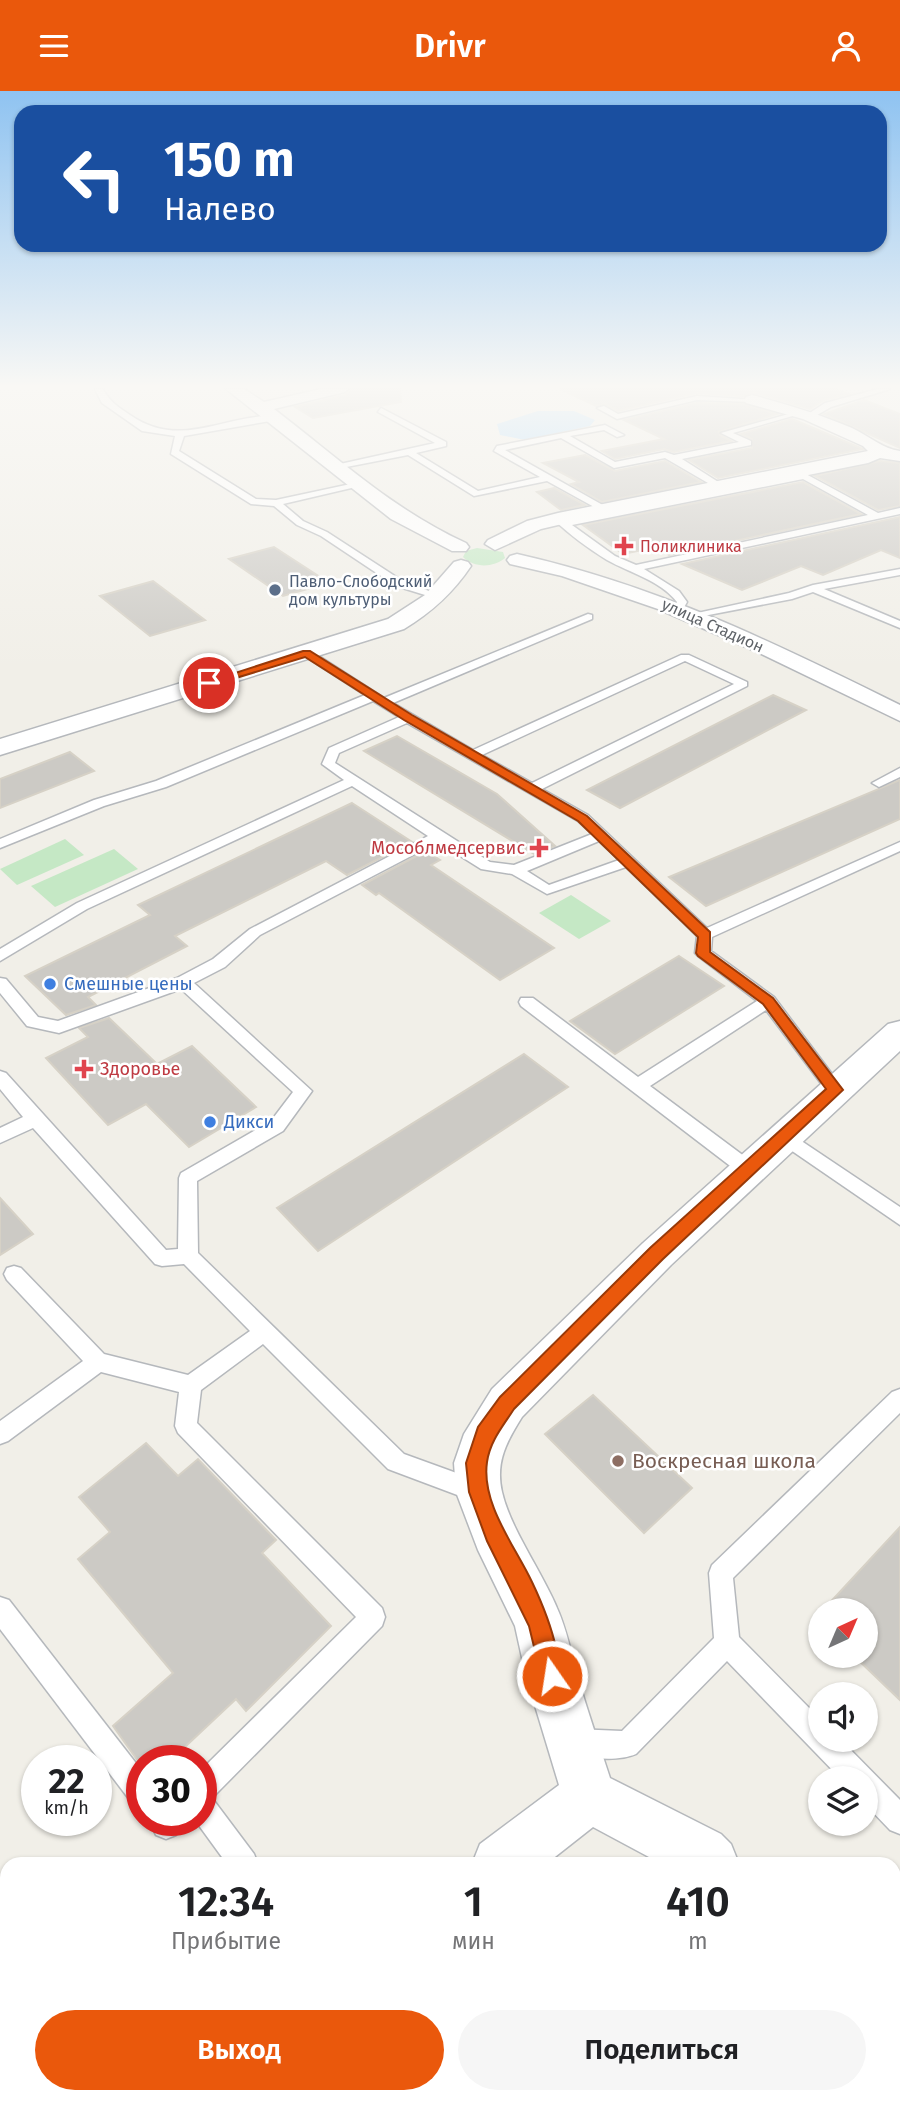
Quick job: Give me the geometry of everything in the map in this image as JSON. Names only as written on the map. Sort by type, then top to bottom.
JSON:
[{"type":"street","points":[[495,544],[534,525],[741,483]]},
{"type":"street","points":[[0,747],[396,624],[424,608],[474,563],[475,543],[495,544],[513,550],[517,560],[505,568],[474,563],[357,484]]},
{"type":"street","name":"улица Стадион","points":[[517,560],[599,579],[686,612],[900,714]]},
{"type":"street","points":[[704,1857],[589,1796],[540,1626],[524,1588],[495,1534],[479,1492],[477,1463],[485,1434],[504,1407],[657,1254],[900,1032]]},
{"type":"street","points":[[509,1857],[589,1796]]},
{"type":"lane","points":[[223,483],[254,502],[276,503],[357,484]]},
{"type":"lane","points":[[459,483],[477,494],[526,483]]},
{"type":"lane","points":[[557,483],[605,510]]},
{"type":"lane","points":[[713,483],[720,487]]},
{"type":"lane","points":[[561,521],[767,483]]},
{"type":"lane","points":[[817,483],[877,516]]},
{"type":"lane","points":[[276,503],[300,523],[324,534],[400,584],[438,596]]},
{"type":"lane","points":[[635,568],[900,511]]},
{"type":"lane","points":[[561,521],[611,558],[635,568],[675,593],[686,612],[792,596],[813,588],[900,572]]},
{"type":"lane","points":[[813,588],[900,625]]},
{"type":"lane","points":[[0,843],[588,617]]},
{"type":"lane","points":[[307,653],[408,718],[583,818],[705,936]]},
{"type":"lane","points":[[472,755],[685,657],[743,684],[531,789]]},
{"type":"lane","points":[[408,718],[333,751],[328,764],[486,866],[516,870],[547,890],[629,861]]},
{"type":"lane","points":[[879,783],[900,772]]},
{"type":"lane","points":[[0,956],[82,906],[352,781]]},
{"type":"lane","points":[[516,870],[601,835]]},
{"type":"lane","points":[[0,983],[33,1022],[59,1027],[183,982],[219,963],[255,932],[438,836]]},
{"type":"lane","points":[[705,936],[900,846]]},
{"type":"lane","points":[[705,936],[703,953],[768,1001],[835,1090]]},
{"type":"lane","points":[[183,982],[303,1091],[277,1126],[188,1178],[188,1257],[396,1462],[479,1492]]},
{"type":"lane","points":[[638,1086],[768,1001]]},
{"type":"lane","points":[[527,1002],[749,1170]]},
{"type":"lane","points":[[4,1088],[162,1258],[188,1257]]},
{"type":"lane","points":[[0,1136],[35,1119]]},
{"type":"lane","points":[[785,1137],[900,1217]]},
{"type":"lane","points":[[14,1274],[97,1363],[191,1385]]},
{"type":"lane","points":[[217,1774],[373,1617],[186,1426],[191,1385],[264,1332]]},
{"type":"lane","points":[[0,1434],[97,1363]]},
{"type":"lane","points":[[808,1726],[727,1643],[721,1573],[900,1399]]},
{"type":"lane","points":[[0,1609],[126,1772]]},
{"type":"lane","points":[[572,1742],[627,1745],[727,1643]]},
{"type":"lane","points":[[834,1752],[847,1766]]},
{"type":"lane","points":[[878,1797],[900,1820]]},
{"type":"lane","points":[[217,1828],[239,1857]]},
{"type":"green space","points":[[477,548],[503,552],[505,558],[495,564],[484,565],[467,561],[463,557],[466,551]]},
{"type":"green space","points":[[65,839],[84,855],[17,885],[0,869]]},
{"type":"green space","points":[[114,849],[138,869],[55,907],[31,886]]},
{"type":"green space","points":[[571,895],[611,921],[579,939],[539,913]]},
{"type":"building","points":[[575,483],[697,483],[602,502],[571,484]]},
{"type":"building","points":[[798,483],[805,483],[861,514],[669,555],[657,547],[623,554],[583,525]]},
{"type":"building","points":[[828,483],[900,483],[900,506],[878,510]]},
{"type":"building","points":[[554,488],[585,505],[561,510],[537,492]]},
{"type":"building","points":[[900,517],[900,558],[881,550],[823,575],[801,566],[742,590],[682,564]]},
{"type":"building","points":[[274,547],[329,583],[283,596],[229,559]]},
{"type":"building","points":[[153,581],[205,620],[150,636],[100,596]]},
{"type":"building","points":[[773,695],[806,710],[620,808],[587,790]]},
{"type":"building","points":[[397,736],[497,794],[555,846],[534,854],[364,751]]},
{"type":"building","points":[[70,752],[94,771],[0,808],[0,779]]},
{"type":"building","points":[[900,780],[900,819],[706,906],[669,877]]},
{"type":"building","points":[[352,803],[412,842],[347,875],[326,861],[175,936],[187,946],[88,997],[96,1005],[66,1015],[25,976],[150,915],[138,905]]},
{"type":"building","points":[[426,851],[440,860],[431,865],[554,948],[500,980],[379,893],[376,895],[362,885]]},
{"type":"building","points":[[679,956],[724,986],[615,1054],[570,1021]]},
{"type":"building","points":[[109,1018],[157,1064],[192,1046],[256,1107],[189,1147],[146,1104],[108,1125],[46,1058],[88,1037],[79,1028]]},
{"type":"building","points":[[524,1054],[568,1087],[318,1251],[277,1208]]},
{"type":"building","points":[[0,1198],[33,1234],[0,1255]]},
{"type":"building","name":"Воскресная школа","points":[[593,1395],[692,1488],[644,1533],[545,1434]]},
{"type":"building","points":[[146,1443],[178,1476],[198,1459],[276,1540],[262,1553],[331,1626],[246,1711],[236,1699],[187,1745],[127,1745],[113,1726],[173,1673],[78,1559],[110,1532],[79,1497]]},
{"type":"building","points":[[900,1527],[900,1700],[867,1668],[878,1668],[878,1598],[834,1598]]},
{"type":"place","name":"Поликлиника","points":[[624,546]]},
{"type":"place","name":"Павло-Слободский дом культуры","points":[[275,590]]},
{"type":"place","name":"Мособлмедсервис","points":[[539,848]]},
{"type":"place","name":"Смешные цены","points":[[50,984]]},
{"type":"place","name":"Здоровье","points":[[84,1069]]},
{"type":"place","name":"Дикси","points":[[210,1122]]},
{"type":"place","name":"Воскресная школа","points":[[618,1461]]},
{"type":"route","points":[[209,683],[307,653],[408,718],[583,818],[705,936],[703,953],[768,1001],[835,1090],[657,1254],[507,1403],[485,1434],[477,1463],[479,1492],[495,1534],[524,1588],[540,1626],[552,1676]]}]
